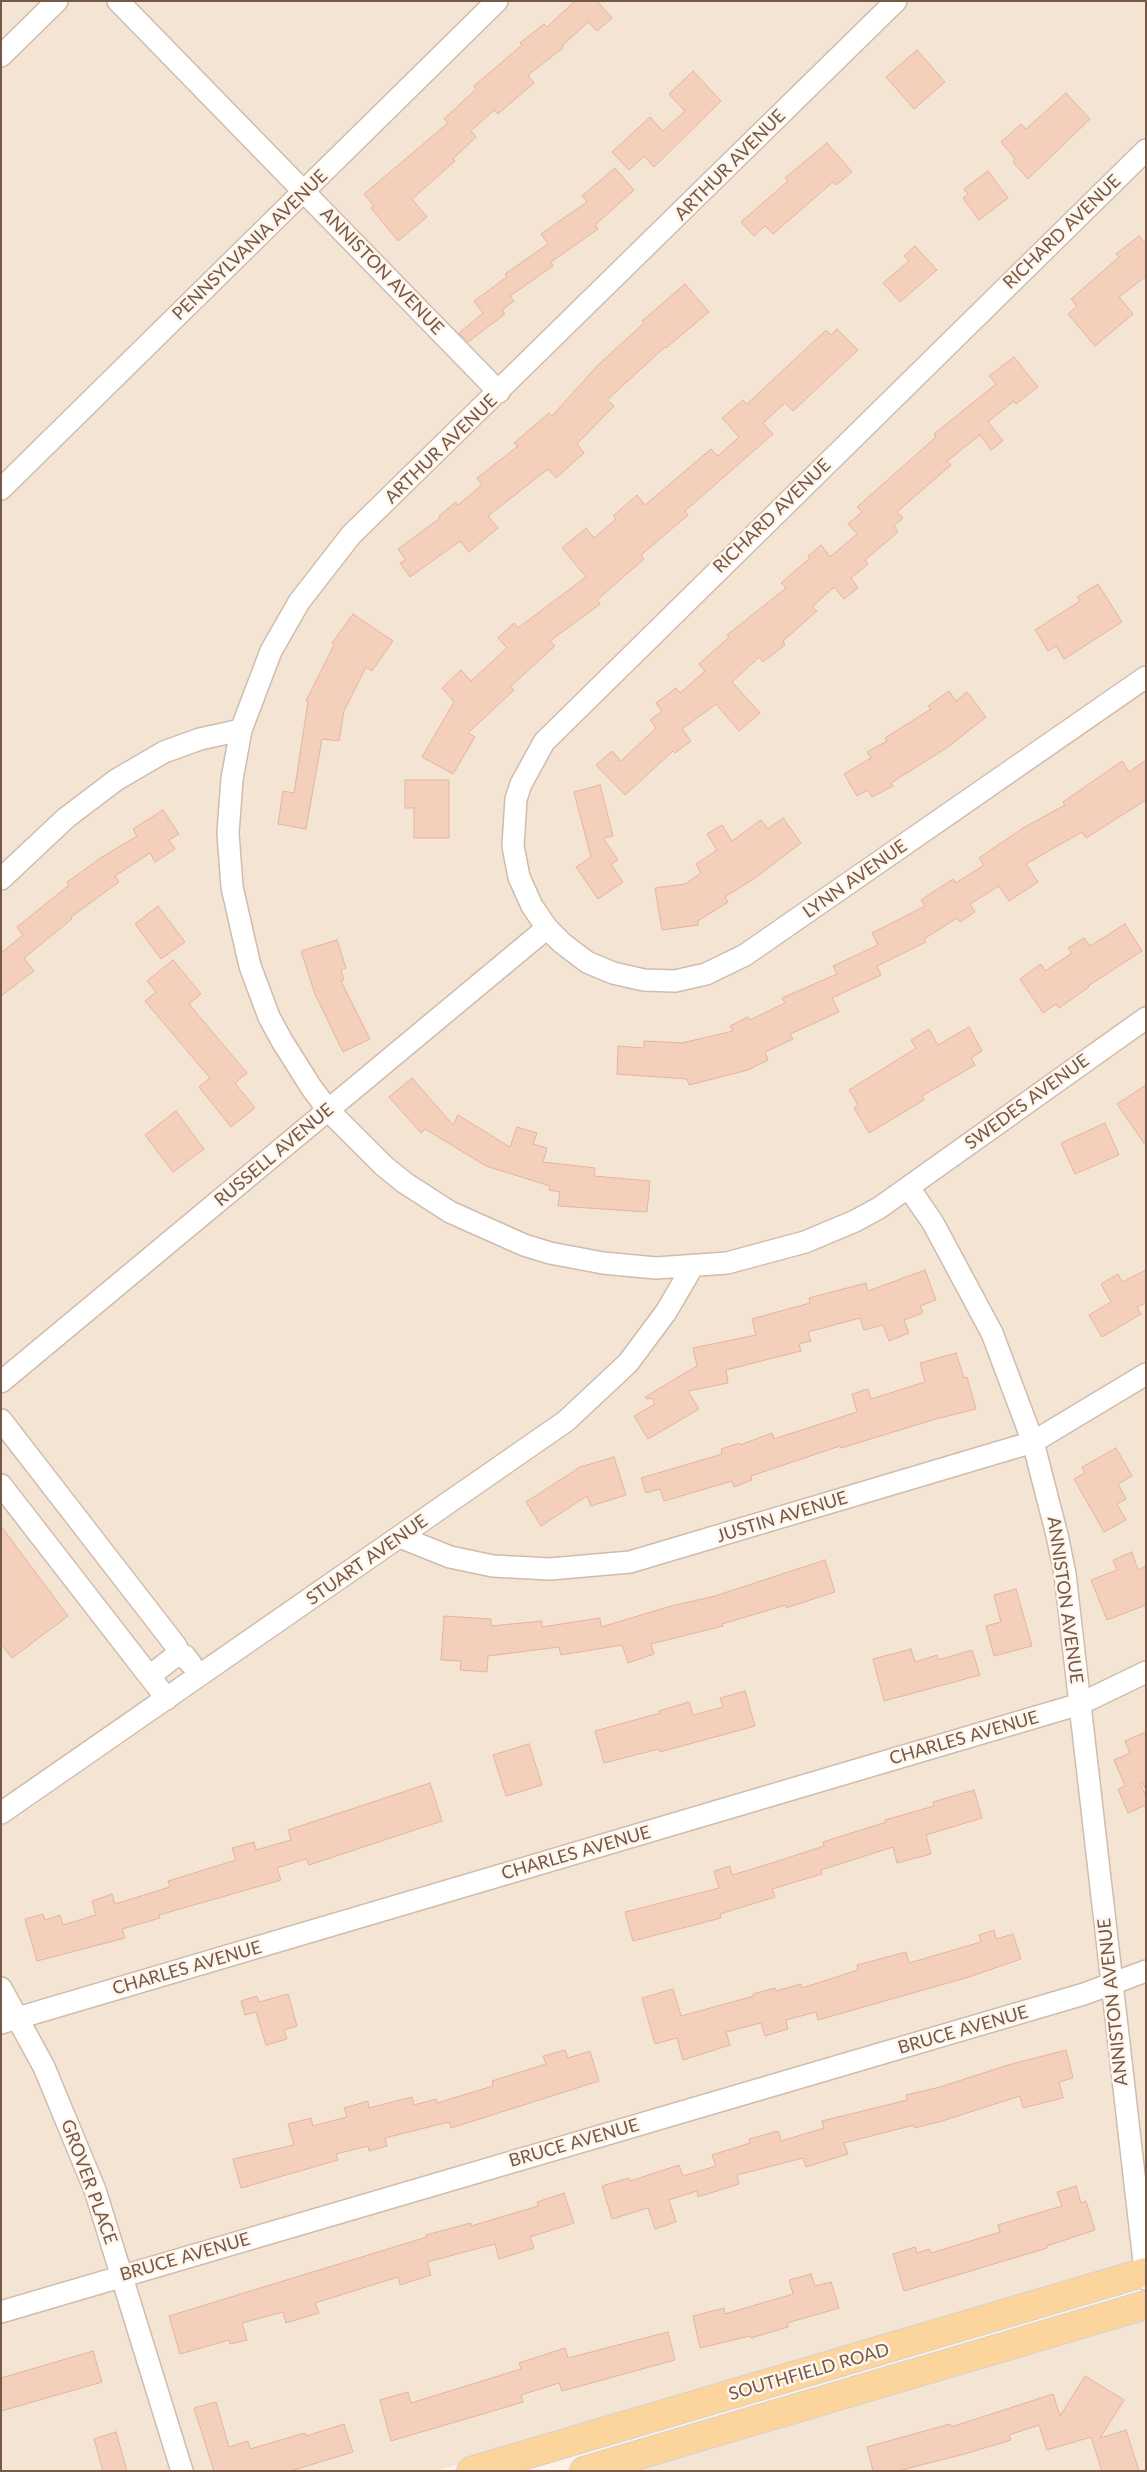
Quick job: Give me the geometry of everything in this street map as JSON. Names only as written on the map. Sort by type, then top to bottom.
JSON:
[{"type":"main road","name":"SOUTHFIELD ROAD","points":[[471,2471],[530,2462],[753,2388],[1145,2274]]},
{"type":"main road","name":"SOUTHFIELD ROAD","points":[[584,2471],[1146,2305]]},
{"type":"main road","points":[[753,2388],[761,2418]]},
{"type":"street","points":[[1,56],[57,1]]},
{"type":"street","name":"ANNISTON AVENUE","points":[[118,1],[499,392]]},
{"type":"street","name":"PENNSYLVANIA AVENUE","points":[[1,489],[498,1]]},
{"type":"street","name":"ARTHUR AVENUE","points":[[241,730],[271,651],[299,602],[333,556],[896,1]]},
{"type":"street","name":"RICHARD AVENUE","points":[[547,928],[532,906],[519,877],[513,838],[516,799],[521,784],[544,742],[1146,150]]},
{"type":"street","name":"LYNN AVENUE","points":[[547,928],[574,953],[613,973],[644,980],[676,981],[706,974],[721,968],[745,955],[1146,677]]},
{"type":"street","points":[[1,879],[66,818],[116,780],[164,752],[200,739],[241,730],[232,779],[228,833],[236,914],[250,966],[270,1017],[306,1079],[328,1110],[364,1148],[405,1183],[450,1212],[499,1236],[550,1253],[603,1263],[656,1268],[693,1266],[753,1257],[806,1242],[855,1222],[909,1188]]},
{"type":"street","name":"RUSSELL AVENUE","points":[[1,1382],[547,928]]},
{"type":"street","name":"SWEDES AVENUE","points":[[909,1188],[1146,1018]]},
{"type":"street","name":"ANNISTON AVENUE","points":[[909,1188],[933,1223],[992,1333],[1033,1442],[1048,1495],[1064,1574],[1145,2274]]},
{"type":"street","name":"STUART AVENUE","points":[[1,1813],[544,1438],[608,1383],[650,1335],[693,1266]]},
{"type":"street","name":"JUSTIN AVENUE","points":[[400,1537],[450,1557],[500,1566],[568,1569],[630,1562],[1033,1442],[1146,1374]]},
{"type":"street","points":[[1,1420],[176,1646],[180,1655]]},
{"type":"street","points":[[1,1484],[167,1698]]},
{"type":"street","points":[[150,1676],[174,1657],[180,1655],[185,1656],[200,1675]]},
{"type":"street","name":"CHARLES AVENUE","points":[[10,2020],[1080,1704],[1146,1672]]},
{"type":"street","name":"BRUCE AVENUE","points":[[1,2312],[1111,1985],[1146,1972]]},
{"type":"street","name":"GROVER PLACE","points":[[1,1988],[10,2020],[58,2097],[95,2190],[182,2471]]},
{"type":"shaded area","points":[[1,1],[1146,1],[1146,2262],[436,2471],[1,2471]]},
{"type":"shaded area","points":[[1146,2314],[1146,2471],[613,2471]]},
{"type":"building","points":[[575,1],[597,1],[612,18],[597,31],[588,22],[562,46],[563,48],[528,75],[534,83],[498,114],[494,110],[471,131],[476,137],[453,159],[455,161],[412,199],[427,217],[398,241],[371,208],[374,206],[364,194],[448,123],[444,119],[476,89],[474,86],[522,45],[520,43],[544,24],[547,27]]},
{"type":"building","points":[[917,50],[945,82],[914,109],[886,77]]},
{"type":"building","points":[[693,71],[721,101],[654,167],[644,156],[629,170],[612,152],[650,117],[663,131],[685,111],[669,94]]},
{"type":"building","points":[[1066,93],[1090,119],[1028,179],[1013,162],[1015,159],[1001,142],[1021,124],[1026,129]]},
{"type":"building","points":[[827,143],[852,172],[836,185],[833,182],[773,234],[765,226],[754,236],[741,222],[788,181],[785,178]]},
{"type":"building","points":[[615,168],[634,190],[595,225],[598,229],[551,262],[553,266],[510,296],[514,301],[502,310],[505,314],[468,342],[459,333],[483,313],[474,301],[507,277],[505,274],[548,244],[541,234],[587,202],[582,196]]},
{"type":"building","points":[[988,171],[1008,198],[979,220],[963,198],[968,194],[964,189]]},
{"type":"building","points":[[1139,236],[1146,244],[1146,276],[1119,297],[1133,314],[1095,346],[1068,314],[1077,306],[1071,299],[1119,257],[1116,254]]},
{"type":"building","points":[[915,246],[937,270],[900,302],[883,283],[909,261],[904,256]]},
{"type":"building","points":[[685,284],[709,312],[665,347],[607,400],[614,406],[577,444],[584,453],[556,478],[548,469],[488,516],[498,528],[469,552],[460,541],[410,577],[400,563],[406,560],[398,549],[440,518],[439,516],[456,502],[458,505],[482,485],[477,478],[518,446],[514,443],[549,413],[552,416],[599,364],[644,323],[642,321]]},
{"type":"building","points":[[837,329],[858,350],[793,411],[785,403],[763,423],[773,434],[685,511],[688,515],[641,555],[644,559],[597,600],[600,604],[550,641],[555,646],[510,687],[514,690],[468,733],[475,737],[453,774],[422,757],[454,702],[442,688],[461,670],[471,681],[507,648],[498,638],[514,623],[518,628],[586,577],[562,548],[586,528],[594,538],[616,519],[613,516],[637,495],[645,505],[711,449],[718,456],[739,437],[722,418],[743,400],[747,404],[826,330],[831,335]]},
{"type":"building","points":[[1014,357],[1038,387],[1016,404],[1014,401],[988,422],[1003,441],[991,450],[980,435],[947,461],[951,465],[897,512],[903,518],[894,526],[898,532],[865,560],[868,564],[851,578],[858,588],[844,599],[834,587],[812,607],[817,611],[783,641],[785,645],[763,662],[759,657],[732,682],[760,713],[739,731],[716,704],[682,729],[691,741],[675,753],[673,751],[625,795],[596,765],[612,751],[621,761],[656,728],[650,720],[662,711],[656,703],[676,688],[680,693],[705,671],[699,664],[729,637],[727,635],[786,588],[781,583],[810,558],[808,556],[821,545],[830,557],[857,534],[848,524],[862,512],[857,507],[936,437],[934,434],[996,384],[989,376]]},
{"type":"building","points":[[1098,584],[1122,622],[1064,659],[1056,646],[1048,651],[1035,630],[1080,601],[1077,597]]},
{"type":"building","points":[[353,614],[393,641],[372,671],[366,667],[344,711],[339,741],[322,739],[306,829],[278,824],[283,791],[294,793],[308,702],[306,701],[334,645],[332,643]]},
{"type":"building","points":[[949,691],[956,701],[967,692],[986,717],[948,747],[891,783],[893,786],[872,797],[868,790],[857,796],[844,774],[871,758],[867,752],[887,741],[885,738],[931,709],[928,706]]},
{"type":"building","points":[[1146,760],[1146,800],[1086,838],[1082,832],[1026,864],[1038,882],[1009,901],[999,886],[970,904],[975,912],[960,922],[957,918],[924,939],[926,942],[877,966],[881,975],[832,998],[839,1012],[790,1034],[793,1039],[765,1052],[768,1060],[748,1070],[689,1085],[687,1079],[617,1074],[618,1046],[644,1048],[644,1041],[682,1043],[733,1031],[730,1026],[748,1017],[750,1020],[785,1003],[782,998],[837,974],[833,966],[878,945],[872,933],[925,906],[921,900],[953,879],[956,883],[984,865],[979,858],[1023,828],[1065,805],[1063,802],[1122,761],[1129,772]]},
{"type":"building","points":[[405,780],[449,780],[449,838],[414,838],[414,808],[405,808]]},
{"type":"building","points":[[600,785],[613,836],[603,838],[618,860],[611,864],[623,882],[598,899],[576,867],[591,857],[574,792]]},
{"type":"building","points":[[163,810],[179,834],[169,840],[175,849],[155,862],[150,853],[115,876],[119,882],[71,917],[72,919],[24,958],[34,971],[1,996],[1,953],[23,935],[17,927],[69,885],[67,882],[102,857],[137,836],[133,829]]},
{"type":"building","points":[[783,818],[801,843],[755,878],[725,897],[728,902],[698,921],[698,925],[662,930],[655,888],[685,884],[701,873],[696,864],[717,850],[707,834],[722,825],[732,841],[761,820],[768,829]]},
{"type":"building","points":[[158,906],[185,942],[161,959],[135,924]]},
{"type":"building","points":[[1125,924],[1142,951],[1088,986],[1059,1008],[1056,1004],[1043,1013],[1020,979],[1041,964],[1045,971],[1072,953],[1068,948],[1084,938],[1090,946]]},
{"type":"building","points":[[337,940],[346,968],[341,970],[344,980],[341,981],[370,1039],[343,1052],[315,994],[301,951]]},
{"type":"building","points":[[173,960],[201,994],[189,1004],[247,1073],[235,1083],[255,1108],[231,1127],[199,1087],[210,1078],[145,1001],[156,992],[147,981]]},
{"type":"building","points":[[969,1027],[982,1051],[971,1058],[975,1065],[922,1096],[924,1100],[869,1133],[854,1108],[858,1105],[849,1090],[916,1048],[911,1040],[929,1029],[938,1045]]},
{"type":"building","points":[[412,1078],[453,1125],[458,1115],[510,1147],[517,1127],[537,1133],[533,1144],[547,1148],[543,1162],[595,1168],[594,1176],[650,1181],[647,1212],[558,1206],[560,1192],[549,1190],[550,1186],[486,1166],[425,1129],[421,1133],[389,1097]]},
{"type":"building","points":[[1146,1085],[1146,1146],[1117,1104]]},
{"type":"building","points":[[176,1111],[204,1149],[173,1172],[145,1135]]},
{"type":"building","points":[[1105,1123],[1119,1155],[1075,1174],[1061,1143]]},
{"type":"building","points":[[925,1270],[936,1300],[920,1306],[923,1313],[904,1320],[909,1333],[889,1341],[883,1325],[864,1330],[860,1318],[808,1332],[811,1341],[799,1344],[801,1351],[726,1370],[728,1383],[688,1391],[699,1409],[648,1439],[634,1416],[655,1404],[652,1398],[646,1399],[645,1397],[697,1366],[693,1348],[756,1335],[752,1319],[810,1303],[809,1298],[866,1283],[868,1291]]},
{"type":"building","points":[[1146,1270],[1146,1303],[1137,1307],[1141,1314],[1102,1337],[1089,1315],[1111,1302],[1101,1284],[1118,1274],[1122,1282]]},
{"type":"building","points":[[956,1353],[964,1378],[967,1377],[976,1409],[841,1448],[840,1446],[751,1476],[752,1480],[734,1487],[732,1481],[664,1501],[660,1489],[646,1493],[641,1478],[722,1454],[721,1449],[739,1443],[740,1445],[772,1433],[774,1439],[857,1412],[852,1394],[868,1389],[871,1399],[925,1382],[920,1363]]},
{"type":"building","points":[[1116,1448],[1132,1476],[1118,1484],[1126,1499],[1117,1504],[1126,1520],[1104,1532],[1074,1479],[1085,1473],[1082,1467]]},
{"type":"building","points":[[614,1457],[626,1495],[591,1506],[587,1496],[541,1526],[526,1502],[580,1467]]},
{"type":"building","points":[[1,1526],[68,1616],[12,1658],[1,1644]]},
{"type":"building","points":[[1132,1552],[1138,1570],[1146,1566],[1146,1605],[1107,1620],[1091,1580],[1117,1570],[1113,1560]]},
{"type":"building","points":[[825,1560],[835,1592],[786,1608],[786,1605],[722,1624],[723,1626],[651,1644],[654,1654],[628,1663],[622,1645],[561,1655],[559,1647],[488,1656],[487,1672],[460,1670],[461,1661],[441,1660],[444,1616],[491,1619],[491,1626],[542,1621],[542,1627],[600,1618],[601,1627],[671,1606],[715,1596]]},
{"type":"building","points":[[1016,1589],[1032,1646],[994,1656],[986,1626],[1001,1622],[994,1595]]},
{"type":"building","points":[[911,1649],[915,1662],[937,1655],[938,1660],[972,1650],[980,1675],[884,1701],[873,1659]]},
{"type":"building","points":[[745,1691],[755,1726],[660,1752],[659,1749],[604,1763],[595,1731],[660,1713],[659,1711],[689,1702],[693,1715],[723,1707],[720,1698]]},
{"type":"building","points":[[1146,1732],[1146,1790],[1142,1782],[1140,1783],[1146,1796],[1146,1805],[1128,1813],[1118,1789],[1125,1786],[1114,1760],[1130,1753],[1125,1741]]},
{"type":"building","points":[[529,1744],[542,1785],[506,1796],[493,1755]]},
{"type":"building","points":[[430,1783],[442,1821],[309,1865],[306,1859],[277,1868],[281,1880],[159,1915],[160,1918],[122,1929],[125,1938],[37,1961],[25,1919],[43,1914],[45,1920],[60,1915],[63,1925],[96,1915],[92,1901],[112,1894],[115,1904],[170,1887],[168,1881],[236,1860],[232,1848],[254,1842],[256,1850],[291,1840],[288,1830]]},
{"type":"building","points":[[974,1790],[982,1818],[926,1835],[931,1854],[897,1863],[893,1847],[821,1870],[822,1874],[772,1889],[775,1897],[720,1914],[721,1918],[633,1941],[625,1912],[719,1888],[714,1871],[730,1866],[732,1875],[772,1863],[824,1846],[823,1842],[886,1822],[885,1820],[934,1806],[933,1802]]},
{"type":"building","points":[[994,1930],[996,1939],[1013,1934],[1021,1959],[969,1977],[818,2020],[816,2012],[786,2020],[788,2029],[765,2036],[761,2023],[726,2032],[730,2045],[683,2060],[677,2038],[655,2044],[642,1998],[673,1989],[681,2016],[754,1996],[753,1994],[775,1988],[776,1991],[801,1984],[802,1988],[858,1970],[857,1965],[906,1952],[909,1963],[981,1942],[979,1935]]},
{"type":"building","points":[[288,1994],[297,2026],[284,2030],[287,2039],[266,2045],[256,2012],[245,2015],[241,2001],[257,1996],[259,2002]]},
{"type":"building","points":[[565,2050],[568,2058],[590,2051],[599,2081],[451,2128],[449,2122],[385,2138],[387,2146],[369,2151],[368,2146],[336,2154],[338,2160],[241,2188],[233,2159],[294,2145],[288,2124],[311,2118],[313,2126],[347,2117],[344,2108],[368,2101],[369,2108],[412,2097],[414,2105],[436,2099],[437,2103],[493,2086],[492,2081],[546,2064],[543,2056]]},
{"type":"building","points":[[1066,2050],[1073,2078],[1059,2082],[1063,2098],[1023,2108],[1020,2096],[942,2121],[914,2128],[914,2125],[844,2143],[848,2154],[806,2167],[803,2158],[737,2175],[739,2184],[698,2197],[697,2191],[669,2200],[676,2222],[655,2229],[648,2208],[612,2219],[602,2186],[629,2178],[630,2181],[679,2165],[683,2176],[716,2166],[712,2155],[750,2143],[749,2139],[778,2131],[781,2141],[824,2128],[822,2121],[907,2100],[906,2095],[940,2087],[1008,2065]]},
{"type":"building","points":[[1076,2186],[1081,2203],[1086,2201],[1095,2230],[1047,2246],[1047,2248],[904,2291],[893,2254],[915,2247],[917,2253],[929,2249],[931,2253],[1000,2232],[998,2225],[1062,2206],[1057,2192]]},
{"type":"building","points":[[564,2193],[574,2223],[530,2237],[534,2248],[499,2259],[495,2244],[427,2262],[431,2275],[400,2285],[398,2277],[315,2303],[319,2313],[286,2323],[283,2312],[242,2323],[247,2340],[230,2344],[229,2340],[180,2354],[169,2316],[427,2237],[426,2235],[471,2223],[471,2226],[538,2206],[537,2202]]},
{"type":"building","points":[[811,2274],[815,2286],[831,2282],[839,2308],[787,2323],[788,2327],[751,2338],[750,2336],[700,2348],[693,2316],[724,2308],[725,2314],[793,2294],[789,2280]]},
{"type":"building","points":[[668,2332],[675,2360],[562,2391],[559,2383],[521,2395],[523,2402],[391,2441],[380,2400],[408,2392],[411,2403],[521,2369],[519,2363],[565,2348],[568,2358]]},
{"type":"building","points":[[93,2351],[102,2382],[1,2411],[1,2378]]},
{"type":"building","points":[[1085,2376],[1124,2400],[1100,2438],[1126,2430],[1139,2471],[1102,2471],[1091,2437],[1047,2450],[1039,2425],[1009,2435],[1011,2440],[968,2453],[898,2471],[873,2471],[867,2447],[950,2424],[951,2427],[1053,2394],[1060,2416]]},
{"type":"building","points":[[216,2402],[229,2447],[248,2441],[250,2449],[305,2433],[306,2436],[344,2424],[353,2452],[290,2471],[214,2471],[194,2408]]},
{"type":"building","points":[[116,2432],[127,2471],[103,2471],[94,2439]]}]
